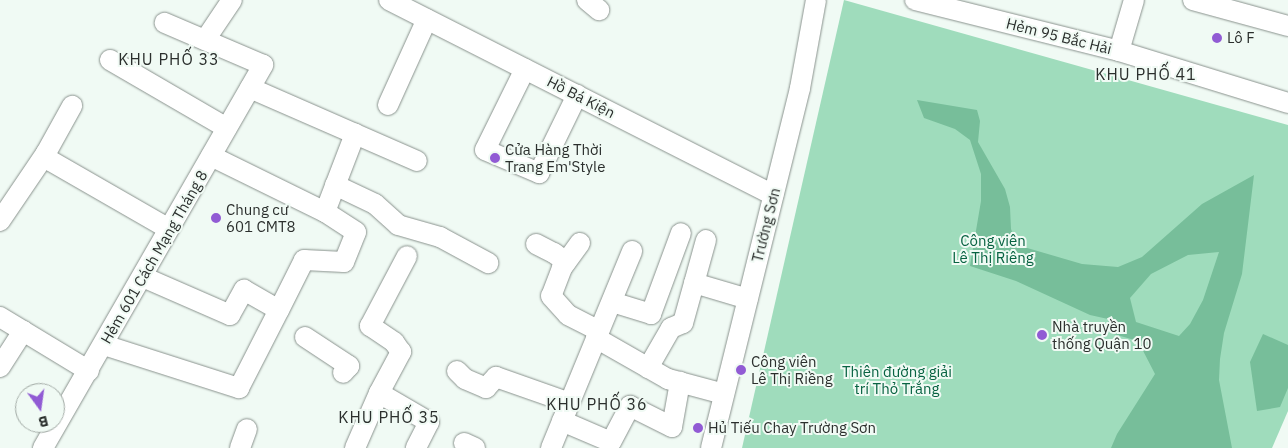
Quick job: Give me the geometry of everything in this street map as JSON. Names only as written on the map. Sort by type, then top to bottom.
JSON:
[{"type":"street","points":[[165,23],[205,40],[232,0]]},
{"type":"street","name":"Hồ Bá Kiện","points":[[389,0],[774,195]]},
{"type":"street","name":"Trường Sơn","points":[[711,448],[800,88],[816,0]]},
{"type":"street","name":"Hẻm 95 Bắc Hải","points":[[915,0],[940,3],[1119,51],[1288,103]]},
{"type":"street","points":[[1119,51],[1134,0]]},
{"type":"street","points":[[1194,0],[1242,6],[1288,26]]},
{"type":"street","points":[[388,105],[427,19]]},
{"type":"street","name":"Hẻm 601 Cách Mạng Tháng 8","points":[[43,448],[104,345],[263,65],[205,40]]},
{"type":"street","points":[[110,60],[227,128]]},
{"type":"street","points":[[525,69],[485,150],[539,173],[577,95]]},
{"type":"street","points":[[250,88],[418,161]]},
{"type":"street","points":[[0,221],[46,153],[72,106]]},
{"type":"street","points":[[325,212],[355,134]]},
{"type":"street","points":[[46,153],[49,160],[169,229]]},
{"type":"street","points":[[104,345],[239,388],[304,260],[344,262],[356,232],[325,212],[211,156]]},
{"type":"street","points":[[335,185],[375,204],[398,225],[440,237],[488,263]]},
{"type":"street","points":[[612,302],[651,314],[681,233]]},
{"type":"street","points":[[648,368],[671,328],[683,324],[706,240]]},
{"type":"street","points":[[580,243],[566,262],[551,296],[568,315],[648,368],[668,379],[724,394]]},
{"type":"street","points":[[536,244],[554,252],[566,262]]},
{"type":"street","points":[[551,448],[632,251]]},
{"type":"street","points":[[356,448],[379,393],[401,352],[394,342],[370,326],[407,256]]},
{"type":"street","points":[[142,277],[230,315],[244,290],[279,310]]},
{"type":"street","points":[[694,283],[748,299]]},
{"type":"street","points":[[0,316],[89,371]]},
{"type":"street","points":[[0,367],[23,331]]},
{"type":"street","points":[[305,337],[349,366],[343,373]]},
{"type":"street","points":[[457,370],[465,379],[486,388],[496,378],[566,412],[610,445],[630,406],[672,427],[680,382]]},
{"type":"street","points":[[379,393],[429,422],[416,448]]},
{"type":"street","points":[[240,448],[247,429]]},
{"type":"green space","name":"Công viên Lê Thị Riêng","points":[[844,0],[1288,125],[1288,411],[1272,448],[742,448]]},
{"type":"shaded area","points":[[917,100],[977,110],[980,121],[978,142],[1005,189],[1010,207],[1011,229],[1017,245],[1082,264],[1118,267],[1142,257],[1202,204],[1254,175],[1242,274],[1224,333],[1220,359],[1219,380],[1232,448],[1111,448],[1117,434],[1155,374],[1138,341],[1110,333],[1108,319],[1090,315],[1016,281],[970,266],[981,201],[981,174],[970,140],[955,129],[924,118]],"holes":[[[1219,252],[1203,300],[1190,324],[1179,336],[1136,322],[1130,298],[1151,274],[1188,255]]]},
{"type":"shaded area","points":[[1263,334],[1288,345],[1288,388],[1280,407],[1257,411],[1250,362]]},
{"type":"place","name":"Lô F","points":[[1217,38]]},
{"type":"place","name":"Cửa Hàng Thời Trang Em'Style","points":[[495,158]]},
{"type":"place","name":"Chung cư 601 CMT8","points":[[216,218]]},
{"type":"place","name":"Nhà truyền thống Quận 10","points":[[1042,335]]},
{"type":"place","name":"Công viên Lê Thị Riềng","points":[[741,370]]},
{"type":"place","name":"Hủ Tiếu Chay Trường Sơn","points":[[698,428]]},
{"type":"district","name":"KHU PHỐ 33","points":[[169,59]]},
{"type":"district","name":"KHU PHỐ 41","points":[[1146,74]]},
{"type":"district","name":"KHU PHỐ 36","points":[[597,404]]},
{"type":"district","name":"KHU PHỐ 35","points":[[389,417]]},
{"type":"park label","name":"Thiên đường giải trí Thỏ Trắng","points":[[897,380]]}]
